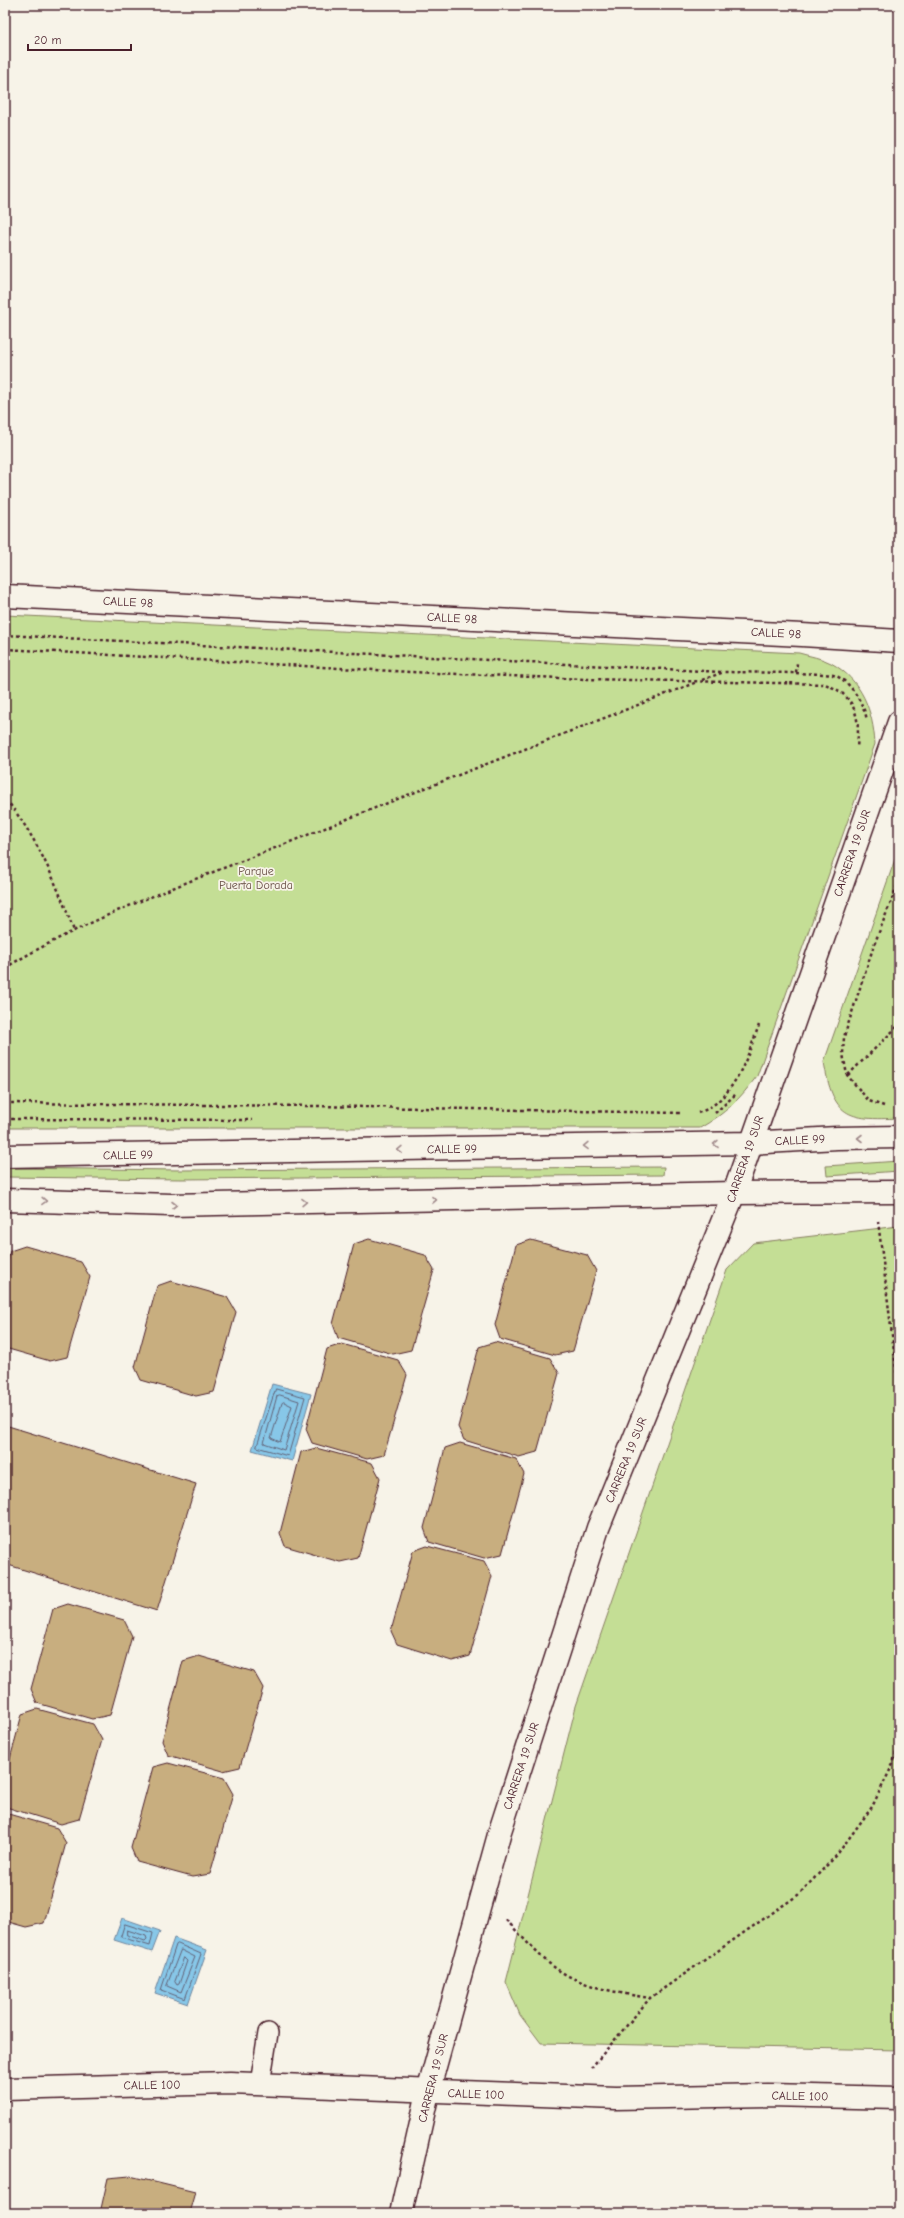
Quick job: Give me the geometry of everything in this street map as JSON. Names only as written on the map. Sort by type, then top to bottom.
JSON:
[{"type":"street","name":"CALLE 98","points":[[5,596],[802,634],[899,641]]},
{"type":"street","name":"CARRERA 19 SUR","points":[[401,2213],[428,2092],[500,1831],[598,1528],[734,1193],[750,1143],[899,722]]},
{"type":"street","name":"CALLE 99","points":[[5,1156],[750,1143],[837,1138],[899,1137]]},
{"type":"street","points":[[5,1200],[171,1205],[734,1193],[899,1192]]},
{"type":"street","name":"CALLE 100","points":[[5,2089],[260,2084],[566,2097],[616,2098],[768,2095],[899,2098]]},
{"type":"lane","points":[[260,2084],[268,2033]]},
{"type":"path","points":[[796,673],[802,634]]},
{"type":"path","points":[[5,635],[724,672],[834,675],[845,682],[859,698],[868,726]]},
{"type":"path","points":[[5,649],[410,672],[585,679],[826,684],[844,694],[855,711],[859,729],[856,752]]},
{"type":"path","points":[[5,968],[74,931],[119,910],[465,772],[724,672]]},
{"type":"path","points":[[5,802],[8,802],[23,821],[45,859],[74,931]]},
{"type":"path","points":[[889,1108],[869,1101],[847,1075],[843,1054],[844,1037],[874,945],[899,881]]},
{"type":"path","points":[[691,1113],[698,1113],[717,1102],[731,1086],[744,1066],[760,1022]]},
{"type":"path","points":[[847,1075],[899,1025]]},
{"type":"path","points":[[711,1116],[739,1090]]},
{"type":"path","points":[[5,1103],[323,1106],[683,1113]]},
{"type":"path","points":[[5,1119],[256,1120]]},
{"type":"path","points":[[874,1193],[899,1392]]},
{"type":"path","points":[[566,2097],[650,1998],[803,1889],[836,1856],[872,1807],[893,1764],[899,1743]]},
{"type":"path","points":[[482,1896],[554,1967],[575,1980],[620,1993],[650,1998]]},
{"type":"green space","name":"Parque Puerta Dorada","points":[[5,615],[799,653],[820,658],[831,663],[851,678],[864,698],[872,720],[875,744],[757,1076],[732,1105],[700,1128],[5,1128]]},
{"type":"green space","points":[[899,848],[899,1118],[867,1118],[855,1116],[845,1111],[838,1104],[832,1094],[824,1062]]},
{"type":"green space","points":[[899,1161],[899,1171],[827,1176],[826,1166]]},
{"type":"green space","points":[[664,1167],[663,1175],[181,1179],[5,1177],[5,1168],[182,1170]]},
{"type":"green space","points":[[899,1226],[899,2050],[541,2043],[520,2015],[506,1982],[576,1706],[727,1270],[753,1243]]},
{"type":"water","points":[[272,1384],[311,1394],[292,1461],[252,1450]]},
{"type":"water","points":[[122,1918],[160,1931],[152,1952],[114,1940]]},
{"type":"water","points":[[174,1938],[207,1950],[188,2004],[155,1993]]},
{"type":"building","points":[[369,1239],[425,1255],[434,1270],[411,1350],[393,1354],[338,1338],[333,1324],[354,1244]]},
{"type":"building","points":[[531,1240],[587,1255],[596,1271],[573,1351],[555,1355],[500,1339],[495,1325],[516,1245]]},
{"type":"building","points":[[25,1246],[81,1262],[90,1277],[67,1357],[50,1361],[5,1348],[5,1270],[10,1251]]},
{"type":"building","points":[[171,1281],[227,1297],[236,1312],[214,1392],[196,1396],[141,1380],[135,1367],[157,1286]]},
{"type":"building","points":[[495,1342],[550,1358],[559,1373],[537,1452],[519,1457],[464,1440],[458,1427],[479,1347]]},
{"type":"building","points":[[342,1344],[398,1360],[407,1375],[384,1455],[367,1459],[312,1443],[306,1429],[327,1349]]},
{"type":"building","points":[[5,1425],[196,1484],[157,1611],[5,1564]]},
{"type":"building","points":[[460,1443],[516,1459],[524,1474],[502,1554],[484,1558],[429,1542],[424,1528],[445,1448]]},
{"type":"building","points":[[316,1448],[372,1463],[380,1478],[358,1558],[340,1562],[285,1546],[280,1533],[301,1452]]},
{"type":"building","points":[[427,1546],[484,1561],[492,1576],[470,1656],[452,1661],[397,1644],[391,1631],[413,1551]]},
{"type":"building","points":[[68,1604],[124,1620],[132,1636],[110,1715],[92,1719],[37,1703],[31,1689],[53,1609]]},
{"type":"building","points":[[199,1656],[254,1672],[263,1688],[240,1767],[223,1771],[168,1755],[162,1741],[183,1661]]},
{"type":"building","points":[[37,1709],[93,1724],[102,1740],[79,1819],[61,1824],[6,1807],[5,1805],[5,1778],[22,1714]]},
{"type":"building","points":[[168,1763],[224,1778],[233,1794],[210,1874],[192,1877],[137,1862],[131,1848],[153,1767]]},
{"type":"building","points":[[5,1813],[57,1828],[66,1843],[44,1923],[26,1927],[5,1921]]},
{"type":"building","points":[[130,2176],[195,2192],[189,2213],[100,2213],[108,2178]]}]
